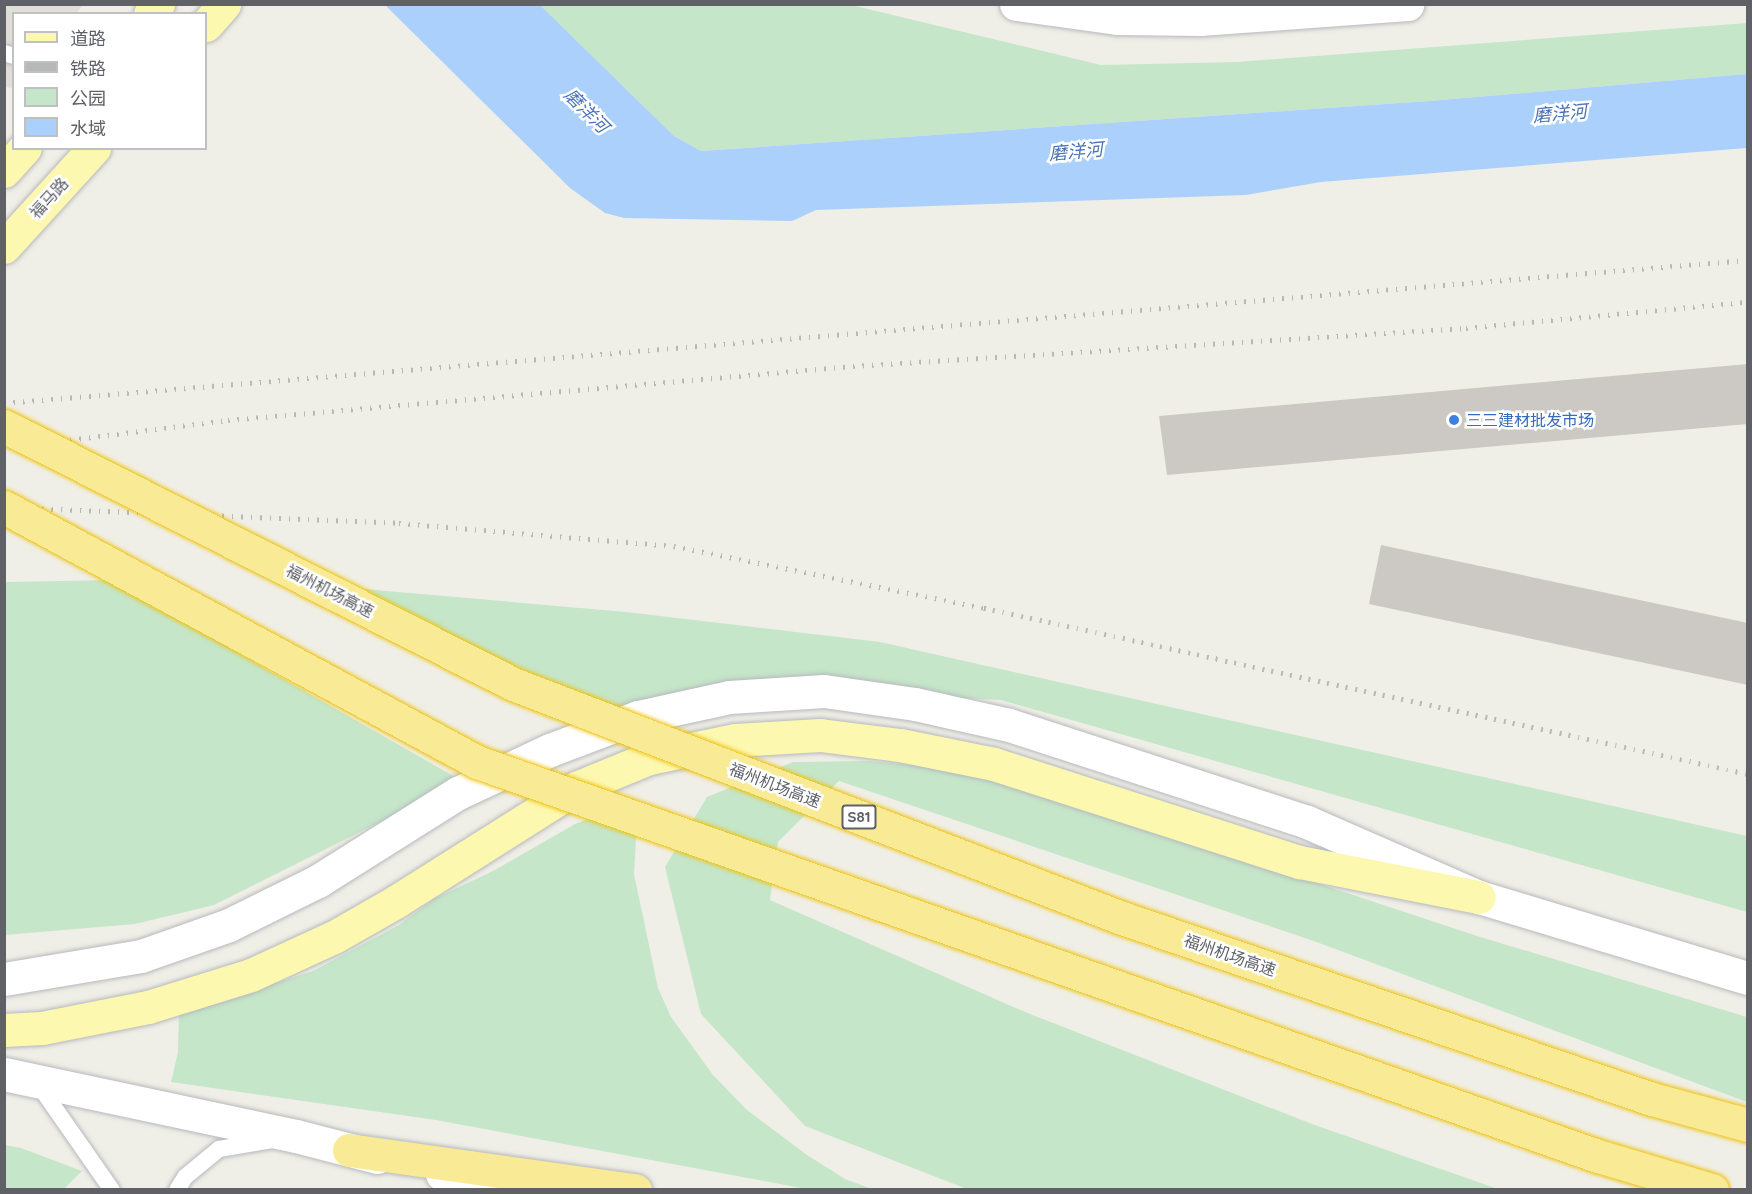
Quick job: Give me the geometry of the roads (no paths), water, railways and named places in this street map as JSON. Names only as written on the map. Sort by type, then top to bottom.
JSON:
[{"type":"highway","name":"福州机场高速","points":[[4,426],[513,684],[1122,918],[1652,1100],[1748,1125]]},
{"type":"highway","points":[[4,507],[477,762],[1598,1156],[1712,1190]]},
{"type":"highway","points":[[349,1150],[635,1190]]},
{"type":"main road","points":[[207,24],[224,4]]},
{"type":"main road","points":[[1016,4],[1117,18],[1200,20],[1407,4]]},
{"type":"main road","points":[[4,171],[23,150]]},
{"type":"main road","name":"福马路","points":[[4,247],[92,150]]},
{"type":"main road","points":[[4,979],[141,956],[229,925],[318,881],[458,793],[550,750],[638,717],[729,697],[824,691],[915,704],[1009,725],[1307,822],[1479,897]]},
{"type":"main road","points":[[4,1030],[42,1028],[148,1007],[251,975],[370,916],[576,788],[649,758],[735,740],[820,735],[900,745],[984,762],[1300,862],[1479,897],[1748,978]]},
{"type":"main road","points":[[19,1076],[296,1136],[500,1190]]},
{"type":"lane","points":[[19,1076],[112,1190]]},
{"type":"lane","points":[[177,1190],[185,1177],[219,1149],[296,1136]]},
{"type":"water","name":"磨洋河","points":[[385,5],[540,5],[674,136],[701,151],[1429,101],[1747,74],[1747,148],[1321,182],[1246,195],[816,210],[792,221],[624,218],[605,213],[570,188]]},
{"type":"railway","points":[[4,403],[1748,260]]},
{"type":"railway","points":[[4,448],[228,420],[853,366],[1466,328],[1748,302]]},
{"type":"railway","points":[[4,507],[399,523],[674,546],[984,608],[1748,774]]},
{"type":"place","name":"三三建材批发市场","points":[[1454,420]]}]
